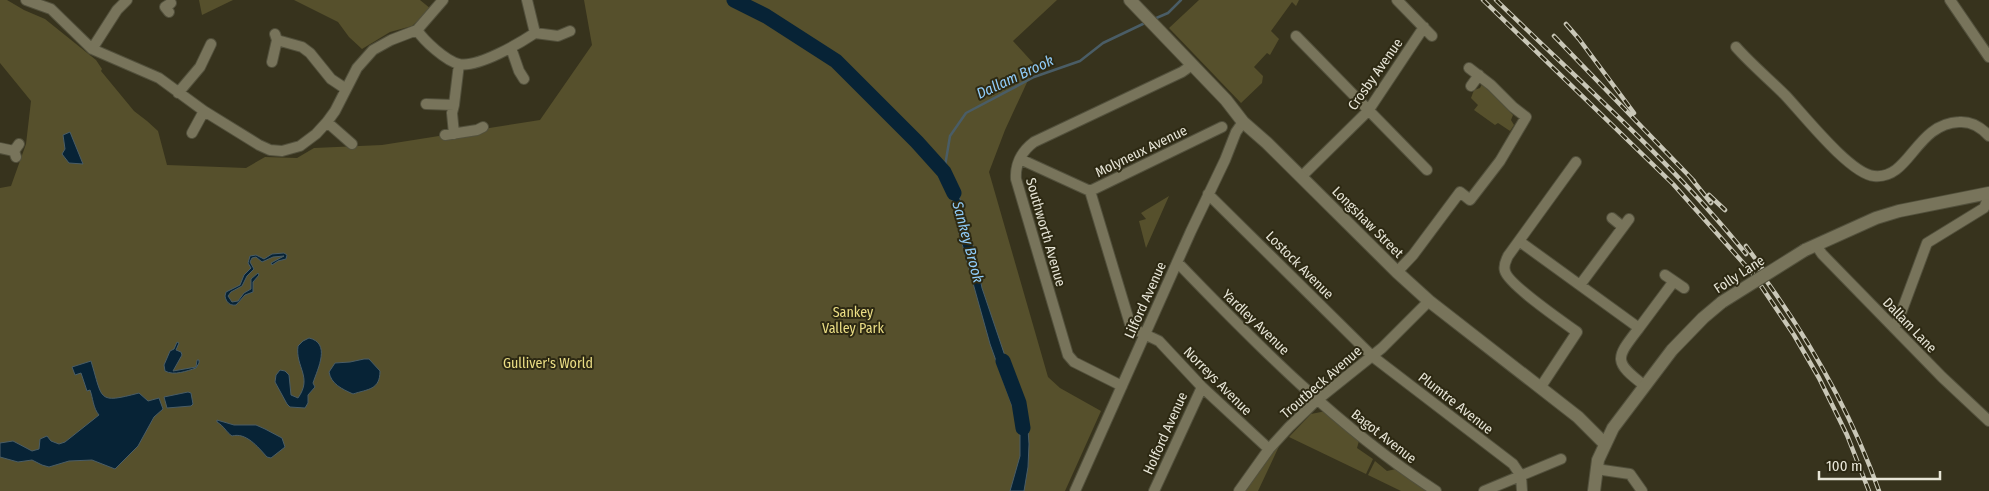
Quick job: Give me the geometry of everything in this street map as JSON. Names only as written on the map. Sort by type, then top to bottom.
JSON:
[{"type":"street","points":[[26,0],[45,3],[92,49],[158,78],[204,112],[259,145],[276,151],[300,146],[316,134],[335,111],[357,68],[373,50],[386,42],[417,30],[443,0]]},
{"type":"street","points":[[92,49],[117,10],[127,0]]},
{"type":"street","points":[[527,0],[535,33]]},
{"type":"street","name":"Longshaw Street","points":[[1130,0],[1226,100],[1243,122],[1397,272],[1429,301],[1578,418],[1605,444]]},
{"type":"street","points":[[1397,0],[1432,36]]},
{"type":"street","points":[[1950,0],[1989,57]]},
{"type":"street","name":"Crosby Avenue","points":[[1301,177],[1368,111],[1424,27]]},
{"type":"street","points":[[417,30],[426,42],[459,64],[474,62],[511,48],[535,33],[558,36],[570,30]]},
{"type":"street","points":[[272,62],[276,36],[302,47],[310,53],[331,79],[346,89]]},
{"type":"street","points":[[1296,36],[1427,170]]},
{"type":"street","points":[[178,93],[200,67],[212,43]]},
{"type":"street","points":[[1736,47],[1850,164],[1865,174],[1880,176],[1895,172],[1925,137],[1947,123],[1964,121],[1981,128],[1989,136]]},
{"type":"street","points":[[511,48],[519,71],[524,79]]},
{"type":"street","points":[[459,64],[450,135],[484,127]]},
{"type":"street","points":[[1090,191],[1020,159],[1027,148],[1034,142],[1182,72],[1192,65]]},
{"type":"street","points":[[1397,272],[1413,255],[1460,192],[1470,200],[1500,161],[1526,117],[1469,68]]},
{"type":"street","points":[[1472,86],[1479,76]]},
{"type":"street","points":[[426,104],[454,105]]},
{"type":"street","points":[[192,133],[204,112]]},
{"type":"street","points":[[327,122],[352,144]]},
{"type":"street","name":"Lilford Avenue","points":[[1075,491],[1236,132],[1243,122]]},
{"type":"street","name":"Molyneux Avenue","points":[[1146,334],[1134,328],[1127,319],[1090,191],[1214,137],[1222,128]]},
{"type":"street","points":[[0,148],[16,151]]},
{"type":"street","name":"Southworth Avenue","points":[[1020,159],[1016,169],[1016,179],[1068,355],[1074,362],[1122,386]]},
{"type":"street","points":[[1540,388],[1577,332],[1513,283],[1505,272],[1505,262],[1576,162]]},
{"type":"street","points":[[1894,328],[1927,243],[1984,208],[1988,193]]},
{"type":"street","name":"Folly Lane","points":[[1594,491],[1596,470],[1605,444],[1614,428],[1687,334],[1722,302],[1811,248],[1876,218],[1957,198],[1988,193]]},
{"type":"street","name":"Lostock Avenue","points":[[1208,194],[1372,356]]},
{"type":"street","points":[[1580,285],[1626,223],[1612,218]]},
{"type":"street","points":[[1519,240],[1639,328]]},
{"type":"street","name":"Dallam Lane","points":[[1811,248],[1822,254],[1942,377],[1989,421]]},
{"type":"street","name":"Yardley Avenue","points":[[1177,262],[1317,400]]},
{"type":"street","points":[[1665,275],[1684,288]]},
{"type":"street","points":[[1645,386],[1626,372],[1620,360],[1622,352],[1674,281]]},
{"type":"street","name":"Troutbeck Avenue","points":[[1239,491],[1270,449],[1317,400],[1372,356],[1429,301]]},
{"type":"street","name":"Norreys Avenue","points":[[1146,334],[1159,342],[1202,387],[1270,449]]},
{"type":"street","name":"Plumtre Avenue","points":[[1372,356],[1513,464],[1521,476]]},
{"type":"street","name":"Holford Avenue","points":[[1154,491],[1202,387]]},
{"type":"street","name":"Bagot Avenue","points":[[1317,400],[1412,476],[1436,491]]},
{"type":"street","points":[[1484,491],[1561,458]]},
{"type":"street","points":[[1596,470],[1630,474],[1642,491]]},
{"type":"street","points":[[1521,476],[1522,491]]},
{"type":"green space","name":"Sankey Valley Park","points":[[0,0],[7,0],[45,19],[96,60],[102,69],[101,71],[134,111],[158,131],[167,165],[246,168],[265,157],[297,158],[314,148],[382,145],[540,120],[592,45],[584,0],[1057,0],[1013,41],[1035,65],[1005,130],[989,172],[1048,377],[1060,388],[1101,411],[1065,491],[0,491],[0,188],[11,186],[26,144],[31,101],[0,63]]},
{"type":"green space","points":[[199,0],[233,0],[202,15]]},
{"type":"green space","points":[[294,0],[420,0],[431,9],[412,26],[390,32],[362,49],[349,37],[338,22]]},
{"type":"green space","points":[[1199,0],[1299,0],[1296,6],[1292,2],[1271,31],[1279,39],[1270,55],[1267,53],[1254,67],[1263,76],[1262,83],[1241,103],[1169,28]]},
{"type":"green space","points":[[1482,84],[1513,115],[1511,120],[1514,125],[1510,131],[1498,123],[1495,125],[1474,110],[1478,105],[1471,98],[1474,90],[1480,88]]},
{"type":"green space","points":[[1169,196],[1146,248],[1139,221],[1146,219],[1141,213]]},
{"type":"green space","points":[[1326,411],[1359,441],[1357,448],[1373,459],[1366,474],[1289,437],[1311,414]]},
{"type":"green space","points":[[1281,442],[1258,491],[1244,491],[1268,456]]},
{"type":"green space","points":[[1375,461],[1387,471],[1396,469],[1429,491],[1401,491],[1368,475]]},
{"type":"water","points":[[70,132],[83,164],[69,163],[62,154],[65,149],[63,135]]},
{"type":"water","name":"Sankey Brook","points":[[950,173],[956,185],[974,249],[982,288],[1004,353],[1011,382],[1028,429],[1028,467],[1024,491],[1010,491],[1020,456],[1020,434],[1015,414],[990,344],[959,233],[953,202],[939,178]]},
{"type":"water","points":[[284,253],[287,255],[286,259],[272,265],[271,263],[284,256],[273,257],[262,262],[256,257],[252,258],[250,262],[254,269],[247,276],[242,286],[231,292],[228,296],[232,302],[238,301],[244,293],[251,289],[251,279],[258,273],[259,275],[253,282],[253,292],[245,295],[236,305],[227,302],[226,292],[240,285],[244,275],[251,268],[248,263],[250,256],[256,255],[264,259],[272,254]]},
{"type":"water","points":[[309,338],[320,345],[321,350],[320,363],[313,383],[315,387],[308,395],[308,403],[305,408],[290,407],[275,382],[276,375],[280,370],[285,371],[289,375],[291,395],[298,398],[302,391],[304,378],[299,360],[298,346]]},
{"type":"water","points":[[177,342],[179,343],[176,350],[181,352],[182,355],[173,371],[196,367],[197,360],[199,360],[196,368],[176,373],[165,371],[164,365],[170,351],[174,349]]},
{"type":"water","points":[[369,359],[380,371],[378,382],[372,388],[353,394],[341,388],[332,380],[329,372],[335,363]]},
{"type":"water","points":[[91,361],[100,391],[104,396],[115,398],[139,393],[148,401],[159,398],[163,409],[154,417],[138,446],[115,469],[92,460],[69,461],[49,467],[32,460],[18,462],[0,457],[0,443],[13,441],[32,451],[39,449],[40,439],[47,436],[51,441],[59,444],[65,442],[99,415],[94,406],[90,390],[87,391],[81,373],[75,375],[72,367]]},
{"type":"water","points":[[191,393],[193,404],[191,406],[167,408],[164,397]]},
{"type":"water","points":[[217,420],[234,425],[256,425],[282,438],[285,447],[271,458],[267,457],[247,438],[237,435],[232,436]]},
{"type":"waterway","name":"Sankey Brook","points":[[734,0],[766,16],[836,61],[917,142],[944,172],[954,193]]},
{"type":"waterway","name":"Dallam Brook","points":[[1154,19],[1168,13],[1181,0]]},
{"type":"waterway","name":"Dallam Brook","points":[[944,172],[950,136],[966,113],[1034,77],[1080,61],[1103,43],[1147,22]]},
{"type":"waterway","name":"Sankey Brook","points":[[1003,361],[1019,403],[1023,428]]},
{"type":"railway","points":[[1483,0],[1673,184],[1753,274],[1794,335],[1819,378],[1847,435],[1869,491]]},
{"type":"railway","points":[[1496,0],[1657,155],[1688,187],[1746,254]]},
{"type":"railway","points":[[1566,24],[1634,113]]},
{"type":"railway","points":[[1554,36],[1694,181]]},
{"type":"railway","points":[[1690,177],[1711,203]]},
{"type":"railway","points":[[1709,195],[1725,210]]},
{"type":"railway","points":[[1746,246],[1768,276]]},
{"type":"railway","points":[[1760,272],[1795,323],[1827,377],[1855,433],[1879,491]]},
{"type":"park label","name":"Gulliver's World","points":[[548,363]]}]
